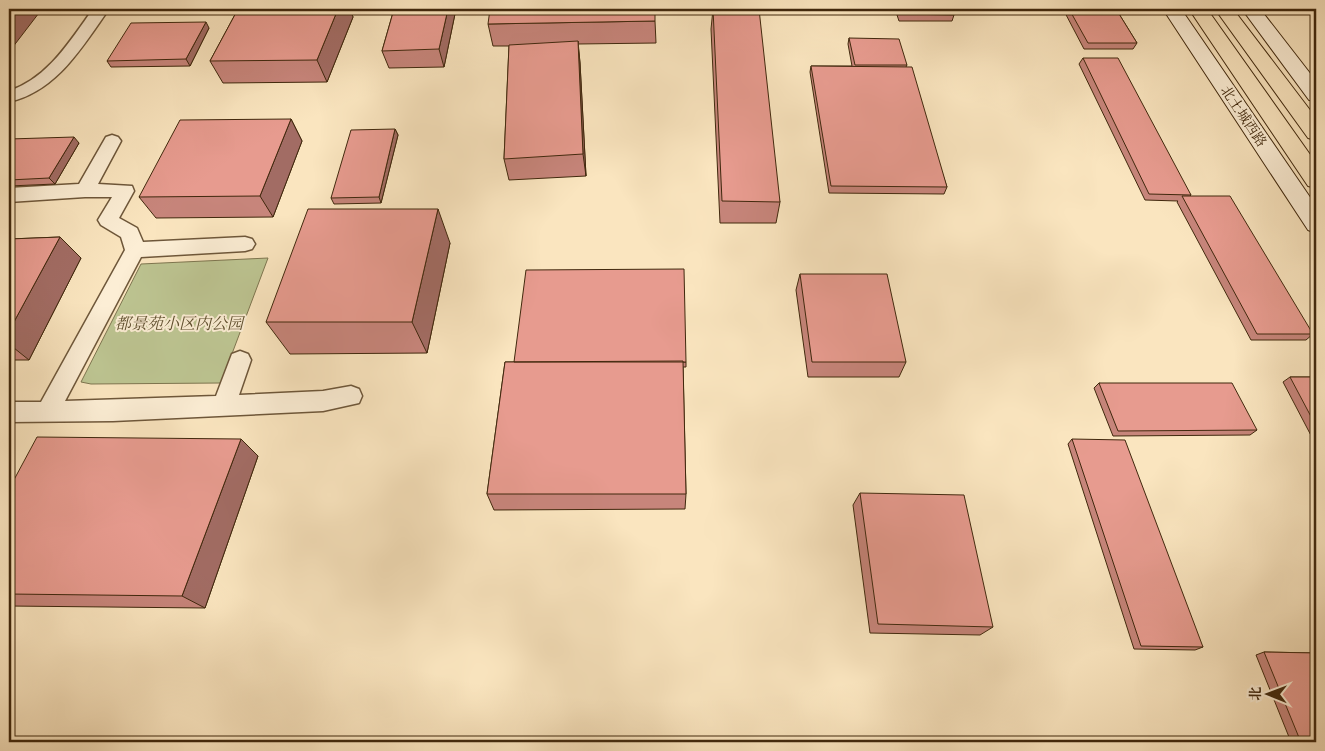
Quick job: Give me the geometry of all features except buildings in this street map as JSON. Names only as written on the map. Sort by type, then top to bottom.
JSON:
[{"type":"main road","name":"北土城西路","points":[[1198,9],[1316,180]]},
{"type":"main road","points":[[1224,9],[1316,133]]},
{"type":"street","points":[[9,97],[22,94],[52,75],[101,9]]},
{"type":"street","name":"北土城西路","points":[[1172,9],[1316,224]]},
{"type":"street","points":[[1251,9],[1316,95]]},
{"type":"street","points":[[85,190],[112,141]]},
{"type":"street","points":[[9,195],[85,190],[125,191],[108,220],[130,233],[134,250],[48,411]]},
{"type":"street","points":[[134,250],[244,244]]},
{"type":"street","points":[[224,405],[240,360]]},
{"type":"street","points":[[9,412],[113,411],[323,401],[351,396]]},
{"type":"green space","name":"都景苑小区内公园","points":[[268,258],[221,383],[91,384],[81,382],[141,264]]}]
